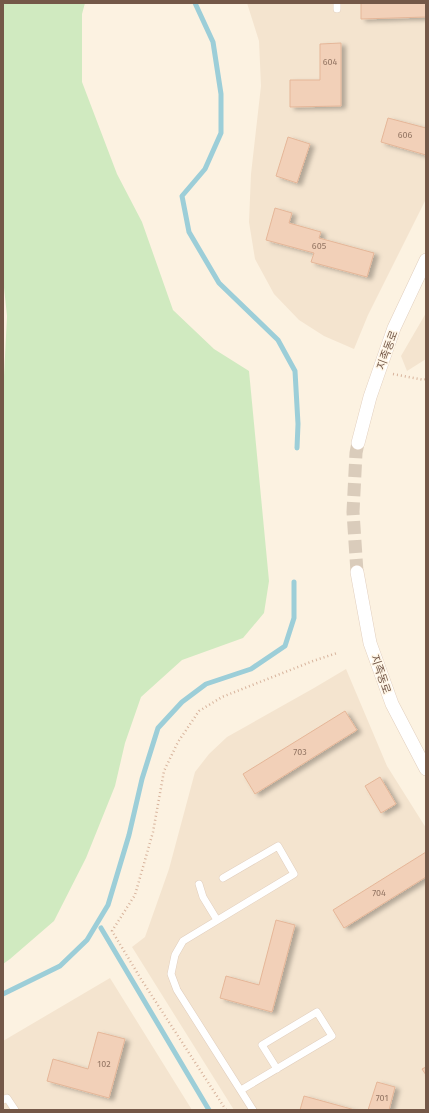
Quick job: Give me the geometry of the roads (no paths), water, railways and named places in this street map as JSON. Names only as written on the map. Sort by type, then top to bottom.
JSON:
[{"type":"street","name":"지족동로","points":[[358,443],[370,396],[394,328],[426,260]]},
{"type":"street","name":"지족동로","points":[[357,572],[370,643],[377,664],[392,704],[426,769]]},
{"type":"lane","points":[[223,878],[278,846],[294,874],[183,941],[175,955],[172,974],[177,990],[253,1110]]},
{"type":"lane","points":[[199,884],[203,897],[218,920]]},
{"type":"lane","points":[[241,1090],[277,1069],[332,1036],[317,1012],[262,1045],[277,1069]]},
{"type":"lane","points":[[3,1100],[7,1098],[15,1110]]},
{"type":"waterway","points":[[195,3],[213,42],[221,94],[221,133],[205,169],[182,196],[189,232],[219,283],[278,340],[295,371],[298,424],[297,448]]},
{"type":"waterway","points":[[3,994],[60,966],[87,940],[108,905],[129,835],[142,779],[158,728],[182,702],[206,684],[251,669],[285,646],[294,618],[294,582]]},
{"type":"waterway","points":[[101,928],[209,1110]]},
{"type":"tunnel","points":[[357,572],[353,512],[356,453],[358,443]]}]
